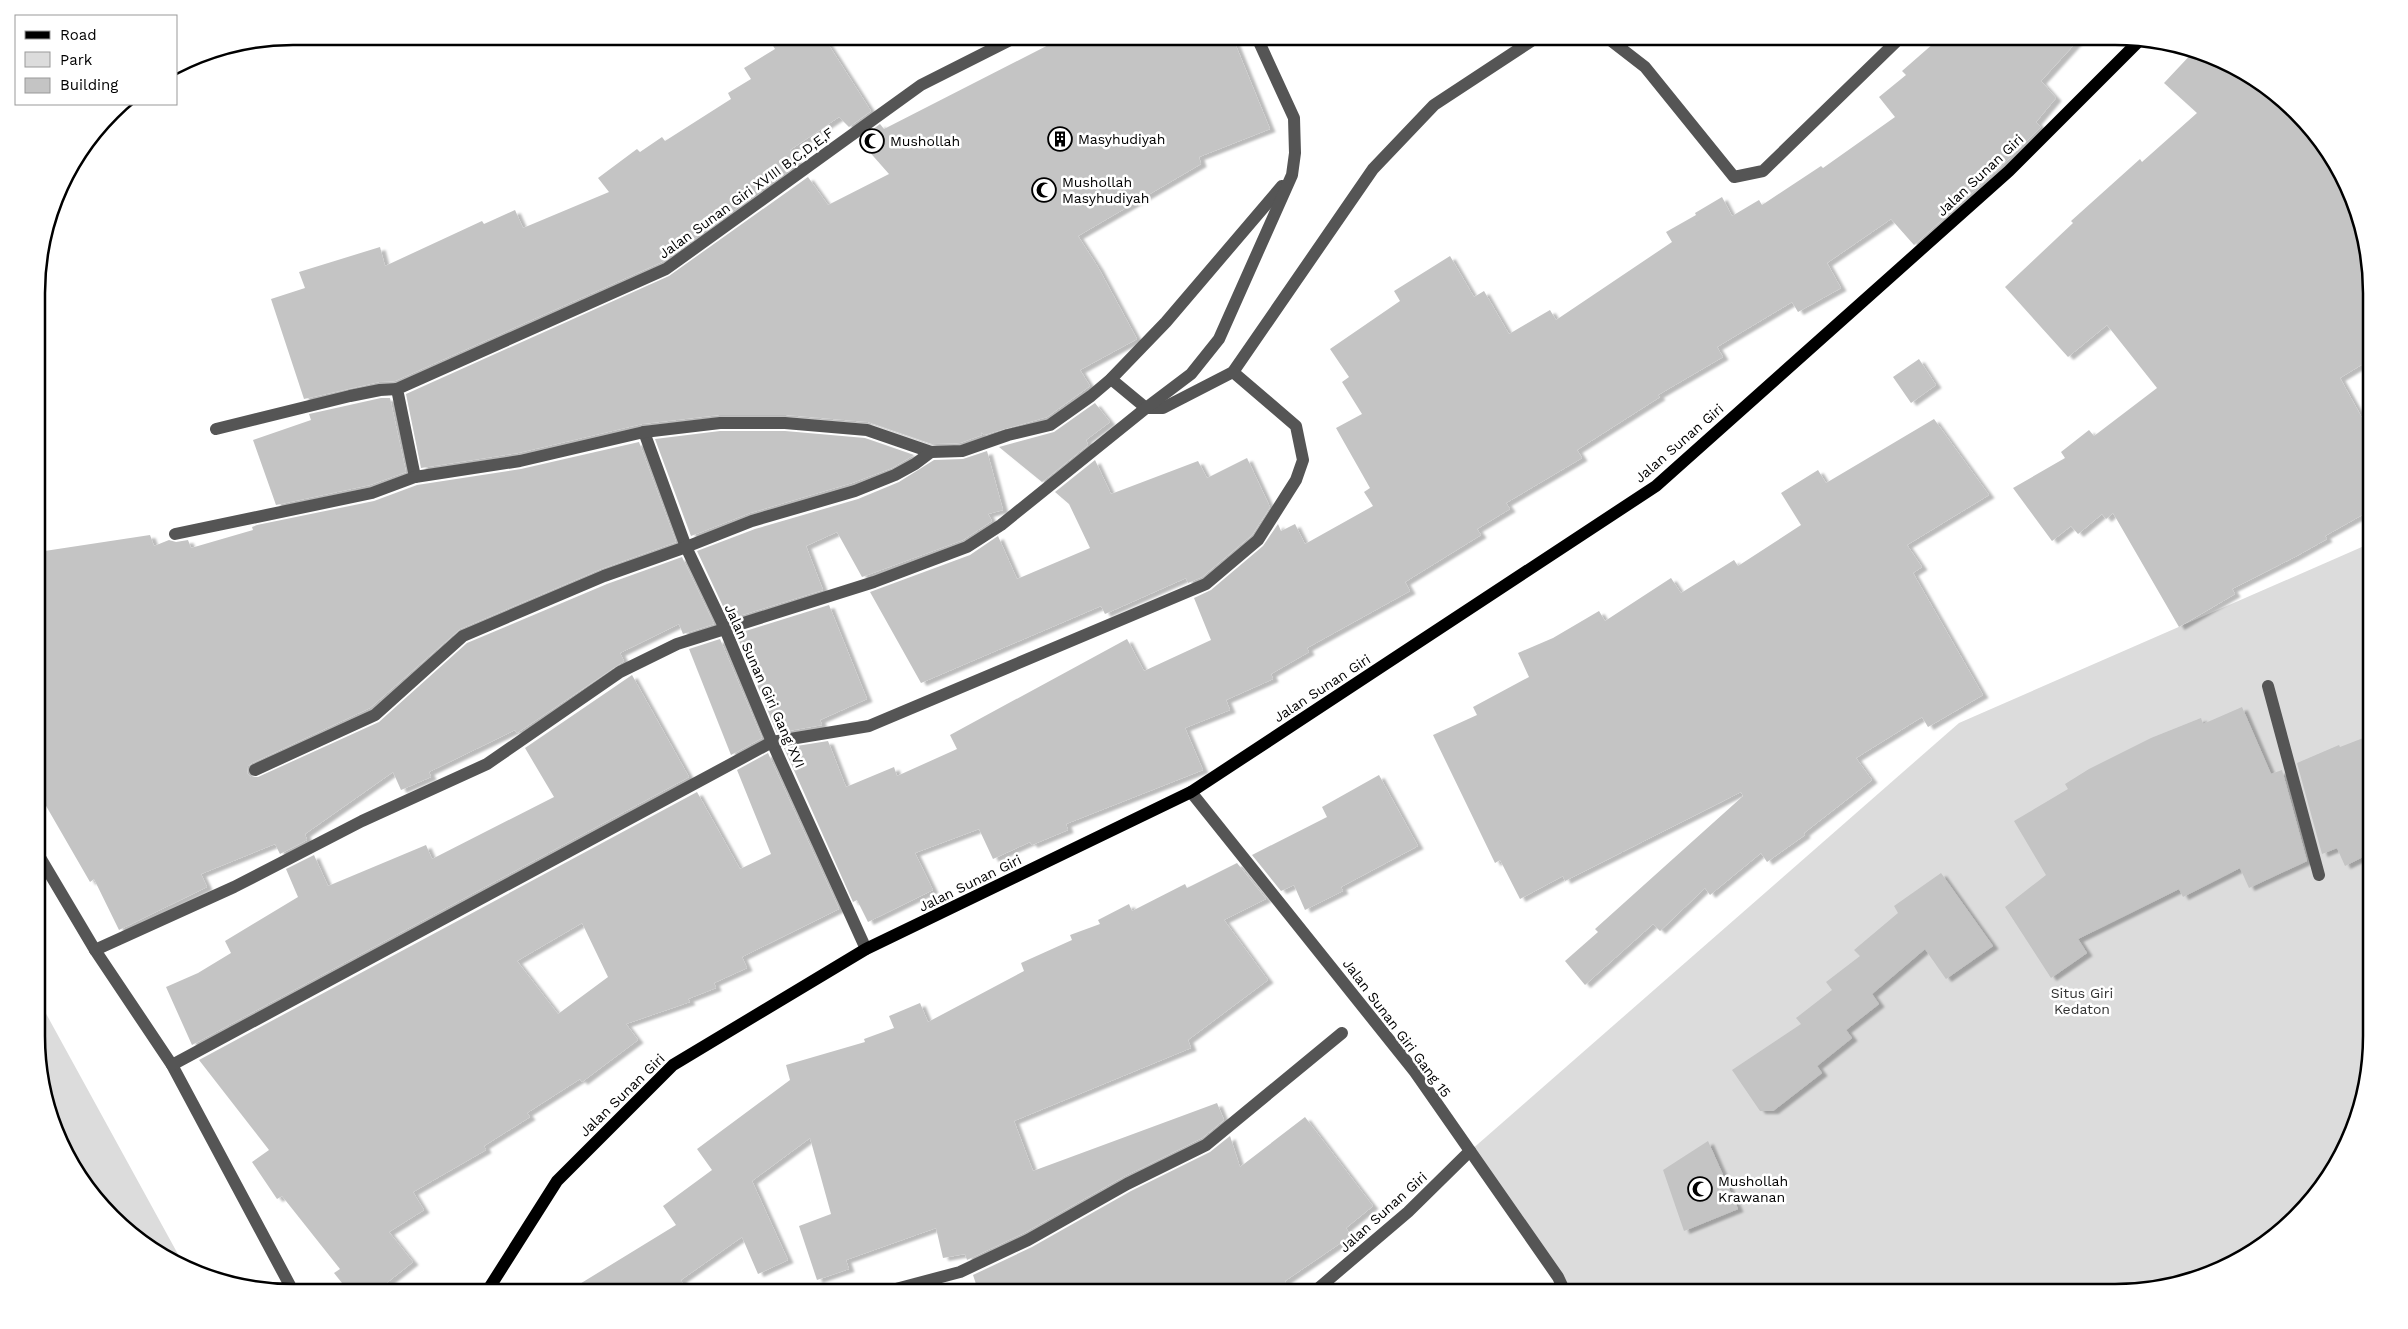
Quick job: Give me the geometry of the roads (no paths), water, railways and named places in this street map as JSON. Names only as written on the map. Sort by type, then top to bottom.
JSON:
[{"type":"main road","name":"Jalan Sunan Giri","points":[[492,1284],[557,1181],[673,1065],[866,949],[1191,792],[1656,486],[2008,171],[2134,46]]},
{"type":"street","name":"Jalan Sunan Giri XVIII B,C,D,E,F","points":[[216,429],[350,396],[380,390],[397,389],[666,269],[921,85],[1000,45]]},
{"type":"street","points":[[95,950],[234,886],[362,821],[487,764],[620,672],[677,644],[874,582],[967,547],[1001,525],[1146,408],[1192,374],[1219,339],[1292,175],[1295,153],[1294,118],[1263,45]]},
{"type":"street","points":[[1111,379],[1146,408],[1163,408],[1233,372],[1373,170],[1434,105],[1525,45]]},
{"type":"street","points":[[1617,45],[1645,67],[1734,177],[1763,171],[1893,45]]},
{"type":"street","points":[[175,534],[372,493],[414,477],[520,461],[644,432],[720,423],[785,423],[867,430],[930,452],[962,451],[1008,435],[1050,426],[1111,379],[1166,322],[1292,175]]},
{"type":"street","points":[[172,1065],[772,742],[868,726],[1206,584],[1258,540],[1296,480],[1303,460],[1296,426],[1233,372]]},
{"type":"street","points":[[397,389],[414,477]]},
{"type":"street","name":"Jalan Sunan Giri Gang XVI","points":[[644,432],[686,548],[725,629],[772,742],[866,949]]},
{"type":"street","points":[[255,770],[374,715],[463,636],[604,576],[686,548],[752,521],[855,491],[895,475],[915,464],[930,452]]},
{"type":"street","points":[[2268,686],[2319,874]]},
{"type":"street","name":"Jalan Sunan Giri Gang 15","points":[[1191,792],[1415,1072],[1561,1284]]},
{"type":"street","points":[[45,866],[95,950],[172,1065],[289,1284]]},
{"type":"street","points":[[915,1284],[960,1272],[1028,1240],[1127,1184],[1190,1155],[1206,1145],[1342,1033]]},
{"type":"street","name":"Jalan Sunan Giri","points":[[1323,1284],[1408,1212],[1470,1151]]},
{"type":"place","name":"Masyhudiyah","points":[[1060,139]]},
{"type":"place","name":"Mushollah","points":[[872,141]]},
{"type":"place","name":"Mushollah Masyhudiyah","points":[[1044,190]]},
{"type":"place","name":"Mushollah Krawanan","points":[[1700,1189]]},
{"type":"park label","name":"Situs Giri Kedaton","points":[[2082,1002]]}]
